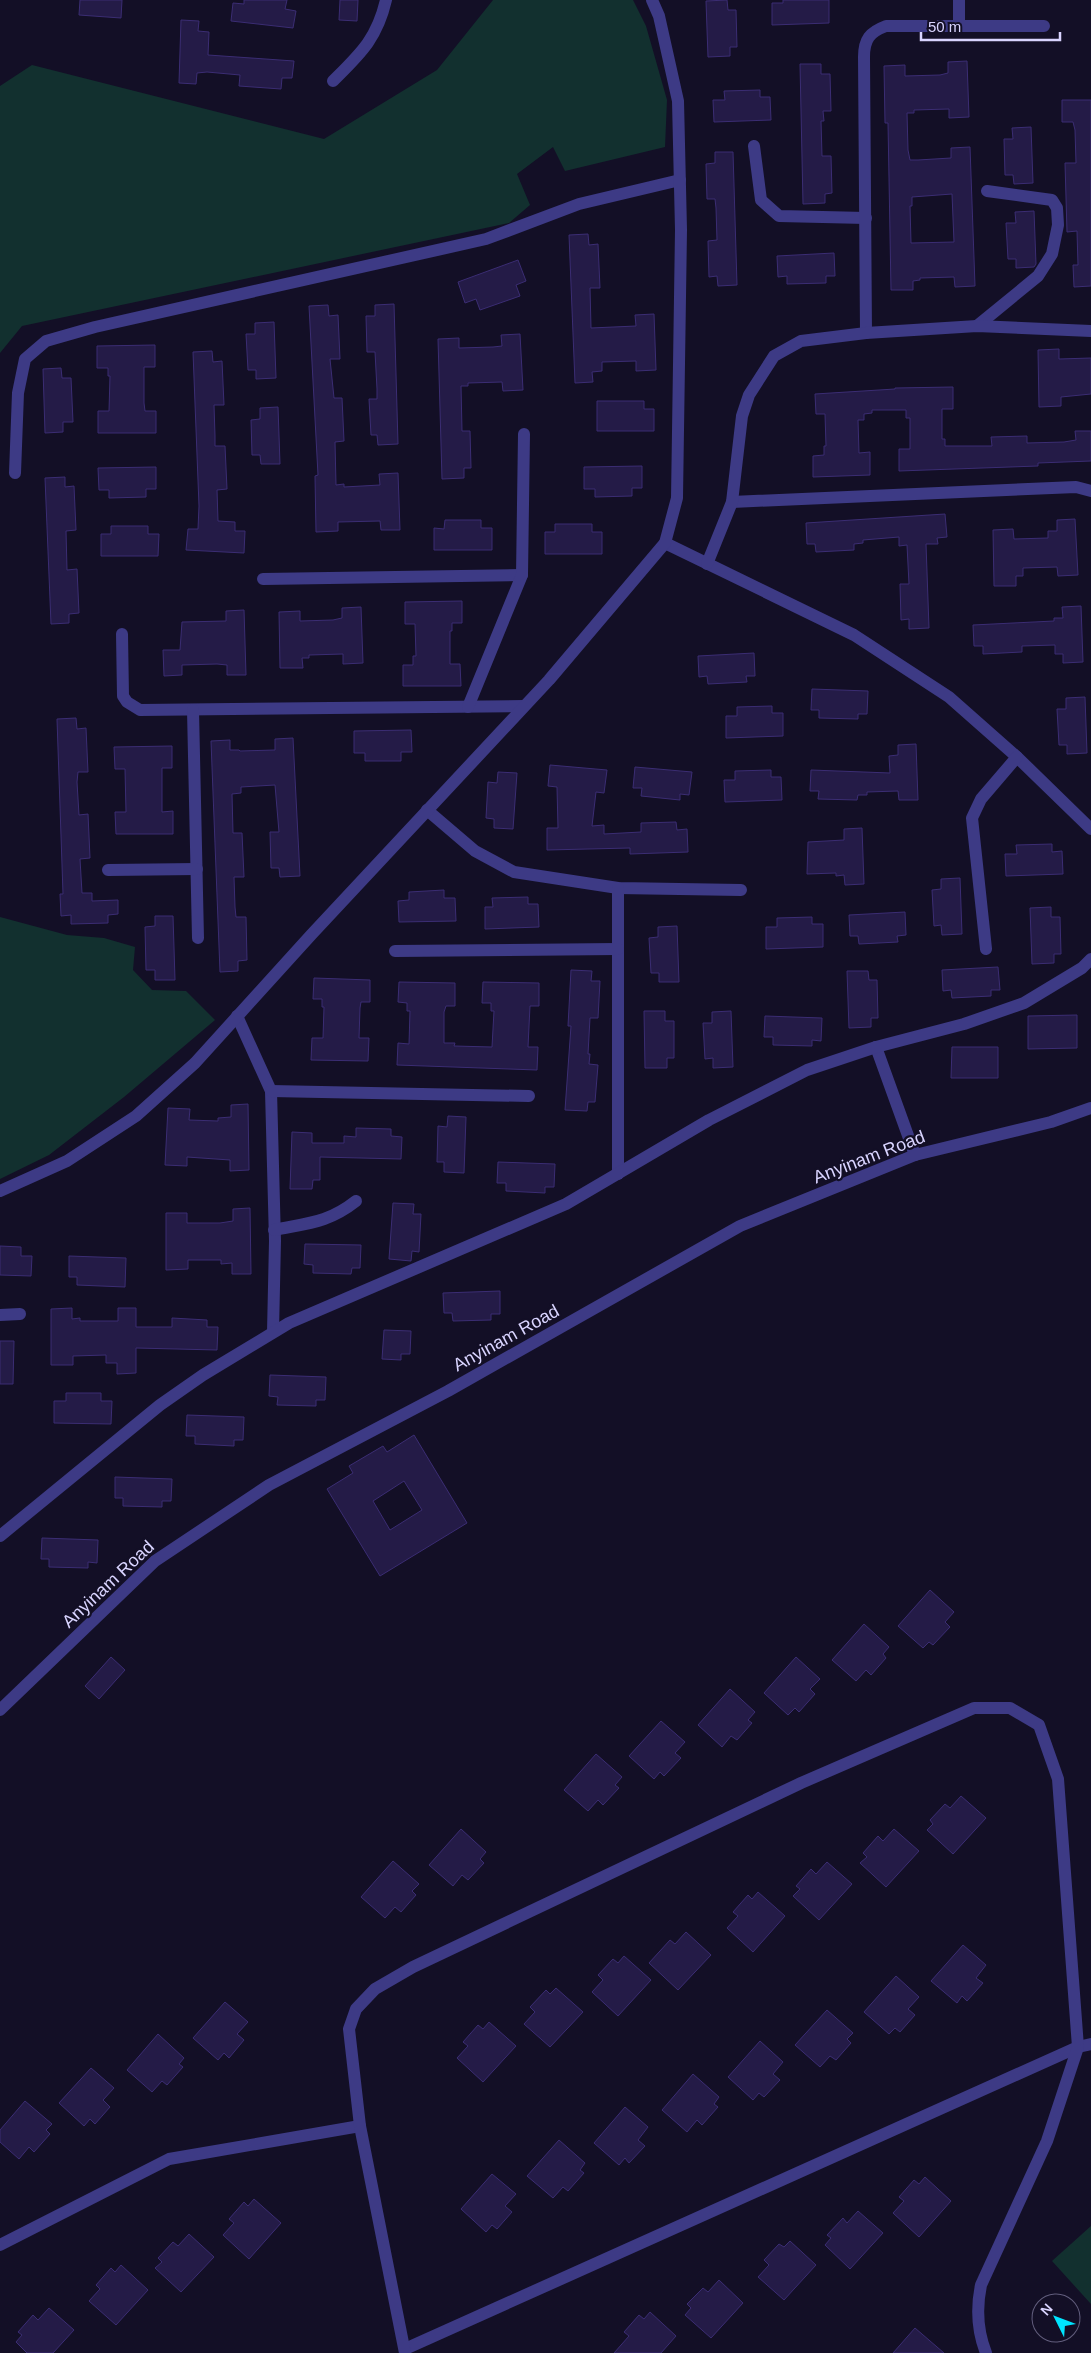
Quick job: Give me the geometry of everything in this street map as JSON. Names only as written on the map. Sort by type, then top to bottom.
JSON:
[{"type":"street","points":[[333,81],[368,45],[382,19],[386,0]]},
{"type":"street","points":[[0,1191],[67,1161],[136,1116],[195,1063],[561,666],[665,543],[677,498],[680,180],[678,101],[659,16],[652,0]]},
{"type":"street","points":[[959,0],[959,25]]},
{"type":"street","points":[[866,333],[864,52],[867,38],[875,30],[886,26],[1044,26]]},
{"type":"street","points":[[754,146],[761,200],[771,211],[779,216],[866,218]]},
{"type":"street","points":[[15,473],[18,393],[25,359],[46,341],[104,325],[486,239],[579,204],[680,180]]},
{"type":"street","points":[[977,326],[1038,276],[1052,254],[1058,225],[1057,208],[1052,200],[987,191]]},
{"type":"street","points":[[708,564],[732,502],[742,416],[749,395],[774,356],[801,341],[866,333],[977,326],[1091,331]]},
{"type":"street","points":[[468,707],[522,575],[524,434]]},
{"type":"street","points":[[732,502],[1076,487],[1091,491]]},
{"type":"street","points":[[665,543],[854,635],[949,697],[1018,757],[1091,829]]},
{"type":"street","points":[[263,579],[522,575]]},
{"type":"street","points":[[122,634],[123,696],[127,702],[140,710],[524,706]]},
{"type":"street","points":[[193,710],[198,938]]},
{"type":"street","points":[[986,950],[972,818],[982,799],[1018,757]]},
{"type":"street","points":[[427,810],[475,851],[514,872],[618,888],[741,890]]},
{"type":"street","points":[[108,870],[196,869]]},
{"type":"street","points":[[618,888],[618,1174]]},
{"type":"street","points":[[395,951],[618,949]]},
{"type":"street","points":[[0,1536],[160,1405],[203,1375],[289,1322],[566,1204],[709,1120],[807,1070],[876,1047],[964,1024],[1024,1003],[1082,968],[1091,959]]},
{"type":"street","points":[[238,1016],[271,1092],[274,1230],[273,1332]]},
{"type":"street","points":[[876,1047],[915,1155]]},
{"type":"street","points":[[271,1092],[529,1096]]},
{"type":"street","name":"Anyinam Road","points":[[0,1710],[155,1560],[269,1485],[448,1391],[740,1226],[915,1155],[1051,1122],[1091,1108]]},
{"type":"street","points":[[274,1230],[326,1220],[341,1213],[356,1201]]},
{"type":"street","points":[[0,1315],[20,1314]]},
{"type":"street","points":[[986,2353],[980,2337],[976,2308],[981,2285],[1047,2141],[1085,2045],[1058,1779],[1039,1725],[1010,1708],[974,1708],[801,1783],[413,1968],[375,1989],[356,2009],[349,2029],[360,2126],[405,2351],[1085,2045]]},
{"type":"street","points":[[0,2244],[169,2159],[360,2126]]},
{"type":"green space","points":[[493,0],[633,0],[646,26],[667,100],[665,147],[565,171],[553,147],[517,174],[530,205],[509,223],[22,326],[0,353],[0,86],[32,65],[324,139],[437,70]]},
{"type":"green space","points":[[0,917],[67,935],[104,938],[135,947],[133,970],[152,990],[186,991],[215,1020],[124,1097],[49,1155],[0,1179]]},
{"type":"green space","points":[[1091,2226],[1091,2304],[1052,2261]]},
{"type":"building","points":[[80,0],[122,0],[121,18],[79,15]]},
{"type":"building","points":[[244,0],[287,0],[285,9],[296,11],[293,28],[231,21],[233,3],[244,4]]},
{"type":"building","points":[[340,0],[358,0],[357,21],[339,20]]},
{"type":"building","points":[[727,0],[728,10],[736,10],[737,47],[730,47],[730,56],[708,57],[706,1]]},
{"type":"building","points":[[783,0],[829,0],[829,23],[772,25],[772,3],[783,3]]},
{"type":"building","points":[[181,20],[199,21],[198,31],[209,32],[208,55],[294,61],[292,78],[282,78],[281,89],[239,86],[240,75],[207,72],[197,73],[196,84],[179,83]]},
{"type":"building","points":[[967,61],[969,117],[949,118],[949,109],[914,110],[914,113],[907,113],[908,150],[910,160],[918,160],[951,158],[951,148],[970,147],[975,286],[955,287],[954,277],[920,278],[920,280],[913,281],[913,290],[891,290],[888,123],[885,123],[884,66],[905,65],[905,76],[940,75],[948,73],[948,62]],"holes":[[[952,194],[954,242],[911,243],[910,206],[912,206],[912,197]]]},
{"type":"building","points":[[800,64],[821,64],[821,74],[830,74],[831,111],[823,111],[824,121],[821,121],[822,156],[831,156],[832,193],[825,194],[825,203],[803,204]]},
{"type":"building","points":[[760,90],[760,97],[770,97],[771,120],[714,122],[713,100],[725,100],[724,91]]},
{"type":"building","points":[[1062,100],[1091,100],[1091,286],[1074,287],[1073,265],[1078,265],[1077,231],[1067,232],[1065,163],[1076,163],[1075,130],[1073,122],[1062,122]]},
{"type":"building","points":[[1031,127],[1033,183],[1014,184],[1013,175],[1005,175],[1004,139],[1013,139],[1012,128]]},
{"type":"building","points":[[715,152],[733,152],[737,285],[718,286],[717,276],[709,277],[708,241],[717,240],[715,199],[707,199],[706,164],[715,163]]},
{"type":"building","points":[[1034,211],[1036,264],[1034,267],[1016,268],[1016,259],[1008,259],[1006,223],[1016,223],[1015,212]]},
{"type":"building","points":[[588,234],[589,245],[598,244],[600,288],[590,288],[591,328],[636,326],[635,315],[654,314],[656,370],[636,371],[636,361],[602,362],[602,371],[592,372],[593,382],[575,383],[569,235]]},
{"type":"building","points":[[834,253],[835,276],[826,276],[826,283],[787,284],[787,276],[778,277],[777,256]]},
{"type":"building","points":[[518,260],[526,281],[516,285],[520,296],[480,310],[476,299],[465,303],[458,282]]},
{"type":"building","points":[[394,304],[398,444],[378,445],[377,435],[371,435],[369,399],[377,399],[377,389],[375,352],[367,352],[366,316],[375,316],[375,305]]},
{"type":"building","points":[[328,305],[329,316],[338,315],[340,359],[330,359],[334,398],[342,398],[344,441],[335,442],[336,485],[344,484],[344,487],[380,485],[379,474],[398,473],[400,530],[381,530],[380,521],[338,522],[338,531],[316,532],[315,476],[318,475],[309,306]]},
{"type":"building","points":[[274,322],[276,378],[256,379],[256,370],[248,370],[246,334],[255,334],[255,323]]},
{"type":"building","points":[[520,334],[523,390],[503,391],[502,382],[468,383],[468,386],[461,386],[462,431],[470,431],[471,468],[464,468],[464,478],[442,479],[438,339],[459,338],[459,348],[493,347],[502,346],[501,335]]},
{"type":"building","points":[[155,345],[155,367],[144,367],[144,403],[145,411],[156,411],[156,433],[98,433],[98,411],[109,411],[110,376],[108,376],[108,368],[97,368],[97,346]]},
{"type":"building","points":[[1059,349],[1059,359],[1091,358],[1091,394],[1061,397],[1061,406],[1039,407],[1038,350]]},
{"type":"building","points":[[212,351],[213,362],[222,361],[224,405],[214,405],[215,446],[225,446],[227,489],[217,490],[218,521],[235,522],[235,531],[245,531],[244,553],[186,550],[188,529],[198,529],[199,506],[193,352]]},
{"type":"building","points":[[61,368],[62,378],[71,378],[73,422],[63,422],[63,432],[45,433],[43,369]]},
{"type":"building","points":[[953,387],[953,409],[942,409],[942,439],[945,439],[945,446],[992,446],[991,437],[1027,436],[1027,443],[1064,442],[1076,440],[1075,431],[1091,431],[1091,461],[1038,463],[1038,466],[899,471],[899,449],[910,449],[910,418],[906,418],[906,410],[872,410],[872,413],[864,414],[864,420],[858,420],[859,453],[870,452],[870,475],[813,477],[813,456],[824,455],[824,446],[826,446],[825,414],[816,414],[815,394],[895,388]]},
{"type":"building","points":[[597,401],[644,401],[644,409],[654,409],[654,431],[597,431]]},
{"type":"building","points":[[278,407],[280,464],[261,464],[260,455],[252,455],[251,420],[260,419],[260,408]]},
{"type":"building","points":[[642,466],[642,488],[632,488],[632,496],[595,497],[595,489],[584,489],[584,467]]},
{"type":"building","points":[[156,467],[156,489],[146,489],[146,497],[109,498],[109,490],[99,490],[98,468]]},
{"type":"building","points":[[65,477],[65,487],[74,486],[76,530],[66,531],[67,570],[77,569],[79,613],[69,614],[69,623],[51,624],[45,478]]},
{"type":"building","points":[[945,514],[947,537],[937,538],[938,544],[926,544],[929,628],[909,629],[909,619],[901,620],[900,584],[909,584],[907,545],[899,546],[899,537],[863,540],[863,543],[854,544],[854,550],[816,552],[815,544],[807,544],[806,523]]},
{"type":"building","points":[[1075,519],[1078,575],[1058,576],[1057,567],[1023,568],[1023,576],[1016,576],[1016,586],[994,586],[993,530],[1013,529],[1014,539],[1048,538],[1048,531],[1057,531],[1057,520]]},
{"type":"building","points":[[445,520],[481,520],[481,528],[492,528],[492,550],[434,550],[434,528],[444,529]]},
{"type":"building","points":[[555,524],[592,524],[592,532],[602,532],[602,554],[545,554],[545,532],[555,532]]},
{"type":"building","points":[[111,526],[148,526],[148,534],[159,534],[158,556],[101,556],[101,534],[111,534]]},
{"type":"building","points":[[462,601],[462,623],[452,623],[452,631],[450,631],[450,664],[460,664],[461,686],[403,686],[403,665],[413,665],[413,656],[416,656],[415,624],[405,624],[405,602]]},
{"type":"building","points":[[1081,606],[1083,662],[1063,663],[1063,654],[1055,654],[1055,645],[1022,646],[1022,652],[983,654],[983,646],[974,646],[973,625],[1054,621],[1054,618],[1063,618],[1062,607]]},
{"type":"building","points":[[361,607],[363,663],[343,664],[343,654],[309,655],[309,658],[302,658],[303,668],[280,668],[279,612],[300,611],[300,621],[333,620],[342,618],[342,608]]},
{"type":"building","points":[[244,610],[246,675],[227,675],[227,665],[217,664],[182,665],[182,675],[164,676],[163,650],[180,650],[182,622],[226,621],[226,611]]},
{"type":"building","points":[[754,653],[755,676],[746,676],[747,682],[708,684],[707,676],[699,677],[698,656]]},
{"type":"building","points":[[812,689],[868,691],[867,714],[858,714],[858,719],[819,718],[819,710],[811,710]]},
{"type":"building","points":[[1085,697],[1087,753],[1067,754],[1067,745],[1059,745],[1057,709],[1066,709],[1066,698]]},
{"type":"building","points":[[772,706],[772,713],[783,713],[783,736],[726,738],[726,716],[737,716],[737,707]]},
{"type":"building","points":[[76,718],[77,729],[86,728],[88,772],[78,772],[77,782],[79,815],[88,814],[90,858],[80,859],[82,893],[92,893],[92,901],[118,900],[118,914],[108,915],[108,923],[71,924],[71,915],[61,916],[60,894],[63,894],[57,719]]},
{"type":"building","points":[[411,730],[412,752],[401,752],[401,761],[365,761],[365,753],[354,753],[354,731]]},
{"type":"building","points":[[293,738],[300,876],[280,877],[279,868],[271,868],[270,832],[279,832],[275,785],[241,787],[241,793],[232,794],[233,833],[242,833],[244,877],[234,877],[235,907],[236,917],[246,917],[247,960],[238,961],[238,971],[220,972],[211,741],[230,740],[230,750],[275,750],[275,739]]},
{"type":"building","points":[[916,744],[918,800],[899,800],[898,791],[867,792],[867,795],[858,795],[857,800],[818,799],[819,791],[810,791],[811,770],[890,773],[889,756],[898,755],[898,745]]},
{"type":"building","points":[[172,746],[172,768],[162,768],[162,812],[173,811],[173,834],[116,834],[115,812],[126,812],[125,769],[115,769],[114,747]]},
{"type":"building","points":[[550,765],[607,770],[604,793],[596,792],[592,826],[604,825],[604,834],[641,832],[641,823],[676,822],[677,830],[687,829],[688,852],[630,854],[630,848],[547,850],[547,828],[558,828],[557,787],[548,786]]},
{"type":"building","points":[[635,767],[692,772],[689,795],[680,794],[680,800],[641,796],[642,788],[633,788]]},
{"type":"building","points":[[771,770],[771,777],[781,777],[782,800],[725,802],[724,780],[735,780],[735,771]]},
{"type":"building","points":[[498,772],[517,773],[513,829],[494,828],[494,819],[486,818],[488,782],[497,783]]},
{"type":"building","points":[[862,828],[864,884],[845,885],[844,875],[836,876],[836,873],[807,874],[808,842],[844,840],[844,829]]},
{"type":"building","points":[[1052,844],[1052,852],[1062,851],[1063,874],[1006,876],[1005,854],[1017,854],[1016,845]]},
{"type":"building","points":[[960,878],[962,934],[942,935],[941,925],[934,926],[932,890],[941,889],[941,879]]},
{"type":"building","points":[[444,890],[444,898],[455,898],[456,921],[399,922],[398,901],[409,900],[409,892]]},
{"type":"building","points":[[528,897],[528,904],[538,904],[539,927],[485,929],[485,907],[493,907],[492,898]]},
{"type":"building","points":[[1051,907],[1051,917],[1060,917],[1061,954],[1054,954],[1054,963],[1032,964],[1030,908]]},
{"type":"building","points":[[905,912],[906,935],[897,936],[898,942],[859,944],[858,936],[850,936],[849,915]]},
{"type":"building","points":[[155,916],[173,916],[175,980],[155,980],[155,970],[146,970],[145,927],[155,926]]},
{"type":"building","points":[[812,917],[812,924],[823,924],[823,947],[766,949],[766,927],[777,927],[777,918]]},
{"type":"building","points":[[677,926],[679,982],[659,982],[659,973],[651,973],[649,938],[658,937],[658,927]]},
{"type":"building","points":[[998,967],[1000,990],[991,990],[991,996],[952,998],[951,990],[943,991],[942,970]]},
{"type":"building","points":[[571,970],[592,971],[591,981],[600,981],[598,1018],[590,1018],[588,1054],[590,1054],[589,1064],[598,1065],[595,1102],[588,1102],[587,1111],[565,1110],[571,1026],[568,1026]]},
{"type":"building","points":[[847,971],[868,971],[869,980],[877,980],[878,1018],[871,1018],[871,1027],[849,1028]]},
{"type":"building","points":[[314,978],[370,980],[370,1002],[361,1002],[359,1038],[369,1038],[368,1061],[311,1060],[312,1038],[323,1038],[324,1007],[322,1007],[322,999],[313,999]]},
{"type":"building","points":[[399,982],[455,983],[455,1006],[446,1006],[444,1012],[444,1043],[455,1043],[454,1046],[492,1047],[494,1011],[491,1011],[491,1003],[482,1003],[483,982],[539,983],[539,1006],[530,1006],[528,1047],[538,1047],[537,1070],[397,1065],[398,1043],[409,1044],[410,1011],[407,1011],[407,1003],[398,1002]]},
{"type":"building","points":[[644,1011],[665,1011],[665,1021],[674,1021],[674,1058],[667,1058],[667,1068],[645,1068]]},
{"type":"building","points":[[731,1011],[733,1067],[713,1068],[713,1058],[705,1059],[703,1023],[712,1023],[712,1012]]},
{"type":"building","points":[[1077,1015],[1077,1048],[1028,1049],[1028,1016]]},
{"type":"building","points":[[765,1016],[822,1018],[821,1041],[812,1040],[812,1046],[773,1045],[773,1037],[764,1037]]},
{"type":"building","points":[[952,1047],[998,1047],[998,1078],[951,1078]]},
{"type":"building","points":[[248,1104],[249,1170],[230,1171],[230,1160],[187,1157],[187,1166],[165,1165],[168,1108],[190,1109],[189,1120],[218,1121],[218,1118],[231,1117],[231,1105]]},
{"type":"building","points":[[448,1116],[466,1117],[464,1173],[444,1172],[444,1162],[437,1162],[438,1126],[447,1127]]},
{"type":"building","points":[[356,1128],[391,1129],[391,1136],[402,1137],[401,1159],[320,1157],[320,1180],[313,1180],[312,1189],[290,1189],[292,1132],[312,1133],[312,1143],[344,1143],[344,1136],[356,1137]]},
{"type":"building","points":[[498,1162],[555,1164],[554,1187],[545,1187],[545,1193],[506,1191],[506,1183],[497,1183]]},
{"type":"building","points":[[393,1203],[414,1204],[413,1214],[421,1214],[419,1252],[412,1251],[411,1261],[389,1259]]},
{"type":"building","points":[[250,1208],[251,1274],[232,1274],[232,1263],[221,1264],[221,1260],[188,1260],[188,1269],[166,1270],[166,1213],[187,1213],[187,1223],[220,1223],[233,1221],[233,1209]]},
{"type":"building","points":[[305,1244],[361,1245],[360,1268],[352,1268],[351,1274],[313,1273],[313,1265],[304,1264]]},
{"type":"building","points":[[0,1246],[21,1247],[21,1256],[32,1256],[31,1276],[0,1275]]},
{"type":"building","points":[[69,1256],[126,1258],[125,1287],[77,1285],[77,1277],[69,1277]]},
{"type":"building","points":[[500,1291],[500,1314],[491,1314],[491,1320],[453,1321],[452,1313],[444,1313],[443,1293]]},
{"type":"building","points":[[72,1308],[72,1319],[80,1318],[80,1321],[118,1321],[118,1308],[136,1308],[136,1327],[172,1327],[172,1318],[207,1320],[207,1327],[218,1327],[217,1350],[136,1348],[136,1373],[117,1374],[117,1363],[106,1363],[106,1355],[73,1356],[73,1365],[51,1365],[51,1309]]},
{"type":"building","points":[[384,1330],[411,1331],[410,1354],[401,1354],[401,1360],[382,1359]]},
{"type":"building","points":[[0,1341],[14,1341],[13,1384],[0,1384]]},
{"type":"building","points":[[270,1375],[326,1377],[325,1400],[316,1400],[316,1406],[277,1405],[278,1397],[269,1396]]},
{"type":"building","points":[[66,1393],[101,1393],[101,1401],[112,1401],[111,1424],[54,1423],[54,1401],[66,1401]]},
{"type":"building","points":[[187,1415],[244,1417],[243,1440],[234,1440],[234,1446],[195,1444],[195,1436],[186,1436]]},
{"type":"building","points":[[414,1435],[467,1523],[380,1576],[327,1489],[353,1473],[349,1466],[383,1446],[387,1452]],"holes":[[[404,1481],[422,1510],[390,1530],[373,1501]]]},
{"type":"building","points":[[115,1477],[172,1479],[171,1501],[162,1501],[162,1507],[123,1506],[123,1498],[115,1498]]},
{"type":"building","points":[[42,1538],[98,1540],[97,1563],[88,1562],[88,1568],[49,1567],[49,1559],[41,1559]]},
{"type":"building","points":[[930,1590],[954,1612],[945,1622],[950,1627],[933,1645],[929,1642],[923,1648],[898,1626]]},
{"type":"building","points":[[864,1624],[889,1647],[883,1654],[886,1658],[871,1675],[866,1670],[856,1681],[832,1660]]},
{"type":"building","points":[[111,1657],[125,1670],[99,1699],[85,1686]]},
{"type":"building","points":[[796,1657],[820,1679],[810,1689],[815,1694],[799,1712],[795,1708],[788,1715],[764,1693]]},
{"type":"building","points":[[730,1689],[755,1712],[748,1720],[752,1723],[737,1740],[731,1736],[722,1747],[698,1725]]},
{"type":"building","points":[[661,1721],[685,1742],[675,1753],[681,1758],[664,1776],[660,1772],[654,1779],[629,1756]]},
{"type":"building","points":[[596,1754],[622,1777],[615,1785],[619,1788],[603,1805],[598,1800],[588,1811],[564,1790]]},
{"type":"building","points":[[961,1796],[986,1818],[953,1854],[927,1830],[933,1824],[930,1820],[945,1804],[950,1808]]},
{"type":"building","points":[[461,1829],[486,1852],[480,1859],[484,1863],[468,1880],[462,1875],[453,1886],[429,1865]]},
{"type":"building","points":[[894,1829],[919,1851],[886,1887],[860,1863],[867,1857],[863,1853],[878,1836],[883,1841]]},
{"type":"building","points":[[393,1861],[419,1884],[412,1891],[416,1895],[401,1912],[395,1907],[385,1918],[361,1897]]},
{"type":"building","points":[[827,1862],[852,1884],[819,1920],[793,1896],[800,1889],[796,1886],[811,1869],[816,1874]]},
{"type":"building","points":[[758,1892],[785,1916],[753,1952],[727,1928],[738,1916],[733,1912],[748,1895],[752,1899]]},
{"type":"building","points":[[686,1932],[711,1955],[678,1990],[649,1963],[670,1940],[675,1944]]},
{"type":"building","points":[[963,1945],[986,1965],[976,1978],[983,1983],[967,2001],[962,1996],[957,2003],[931,1981]]},
{"type":"building","points":[[624,1956],[651,1980],[618,2016],[592,1992],[603,1980],[598,1975],[613,1959],[618,1963]]},
{"type":"building","points":[[896,1976],[919,1997],[908,2009],[915,2015],[900,2032],[895,2028],[889,2034],[864,2012]]},
{"type":"building","points":[[556,1988],[583,2012],[550,2047],[524,2024],[535,2012],[530,2007],[546,1990],[550,1994]]},
{"type":"building","points":[[225,2002],[248,2022],[237,2034],[244,2040],[229,2058],[224,2053],[218,2060],[193,2038]]},
{"type":"building","points":[[827,2010],[853,2033],[847,2039],[851,2043],[836,2060],[830,2056],[820,2067],[795,2045]]},
{"type":"building","points":[[489,2022],[516,2046],[483,2082],[457,2058],[468,2046],[463,2042],[478,2025],[483,2029]]},
{"type":"building","points":[[158,2034],[184,2058],[179,2064],[183,2067],[167,2085],[162,2081],[152,2092],[127,2070]]},
{"type":"building","points":[[760,2041],[783,2062],[773,2074],[780,2080],[764,2097],[759,2093],[753,2100],[728,2077]]},
{"type":"building","points":[[91,2068],[114,2088],[103,2100],[110,2107],[95,2124],[90,2119],[84,2126],[59,2103]]},
{"type":"building","points":[[693,2074],[719,2097],[714,2104],[718,2107],[702,2125],[697,2120],[687,2132],[662,2110]]},
{"type":"building","points":[[25,2101],[52,2124],[46,2130],[50,2134],[34,2152],[29,2147],[19,2159],[0,2142],[0,2130]]},
{"type":"building","points":[[625,2107],[648,2127],[638,2140],[645,2146],[629,2163],[625,2158],[619,2165],[594,2143]]},
{"type":"building","points":[[559,2140],[585,2163],[580,2170],[584,2173],[568,2191],[563,2187],[553,2198],[527,2176]]},
{"type":"building","points":[[492,2174],[516,2194],[505,2206],[512,2212],[497,2229],[492,2225],[486,2232],[461,2209]]},
{"type":"building","points":[[925,2177],[951,2201],[919,2237],[893,2213],[904,2201],[899,2197],[914,2180],[919,2184]]},
{"type":"building","points":[[254,2199],[281,2223],[249,2259],[223,2235],[234,2223],[229,2219],[244,2202],[248,2206]]},
{"type":"building","points":[[858,2211],[883,2233],[850,2269],[825,2245],[831,2238],[827,2235],[843,2218],[847,2223]]},
{"type":"building","points":[[189,2234],[214,2257],[181,2292],[155,2268],[162,2262],[158,2258],[173,2242],[178,2246]]},
{"type":"building","points":[[790,2241],[816,2265],[784,2300],[758,2277],[769,2265],[764,2260],[779,2244],[784,2247]]},
{"type":"building","points":[[121,2265],[148,2290],[116,2325],[89,2301],[100,2289],[96,2285],[111,2268],[115,2272]]},
{"type":"building","points":[[719,2280],[743,2303],[711,2338],[685,2315],[691,2308],[687,2304],[703,2288],[708,2292]]},
{"type":"building","points":[[49,2308],[74,2330],[53,2353],[27,2353],[16,2342],[22,2335],[18,2332],[33,2315],[38,2320]]},
{"type":"building","points":[[650,2312],[676,2336],[661,2353],[614,2353],[629,2336],[624,2332],[639,2315],[644,2319]]},
{"type":"building","points":[[915,2328],[944,2353],[893,2353]]}]
